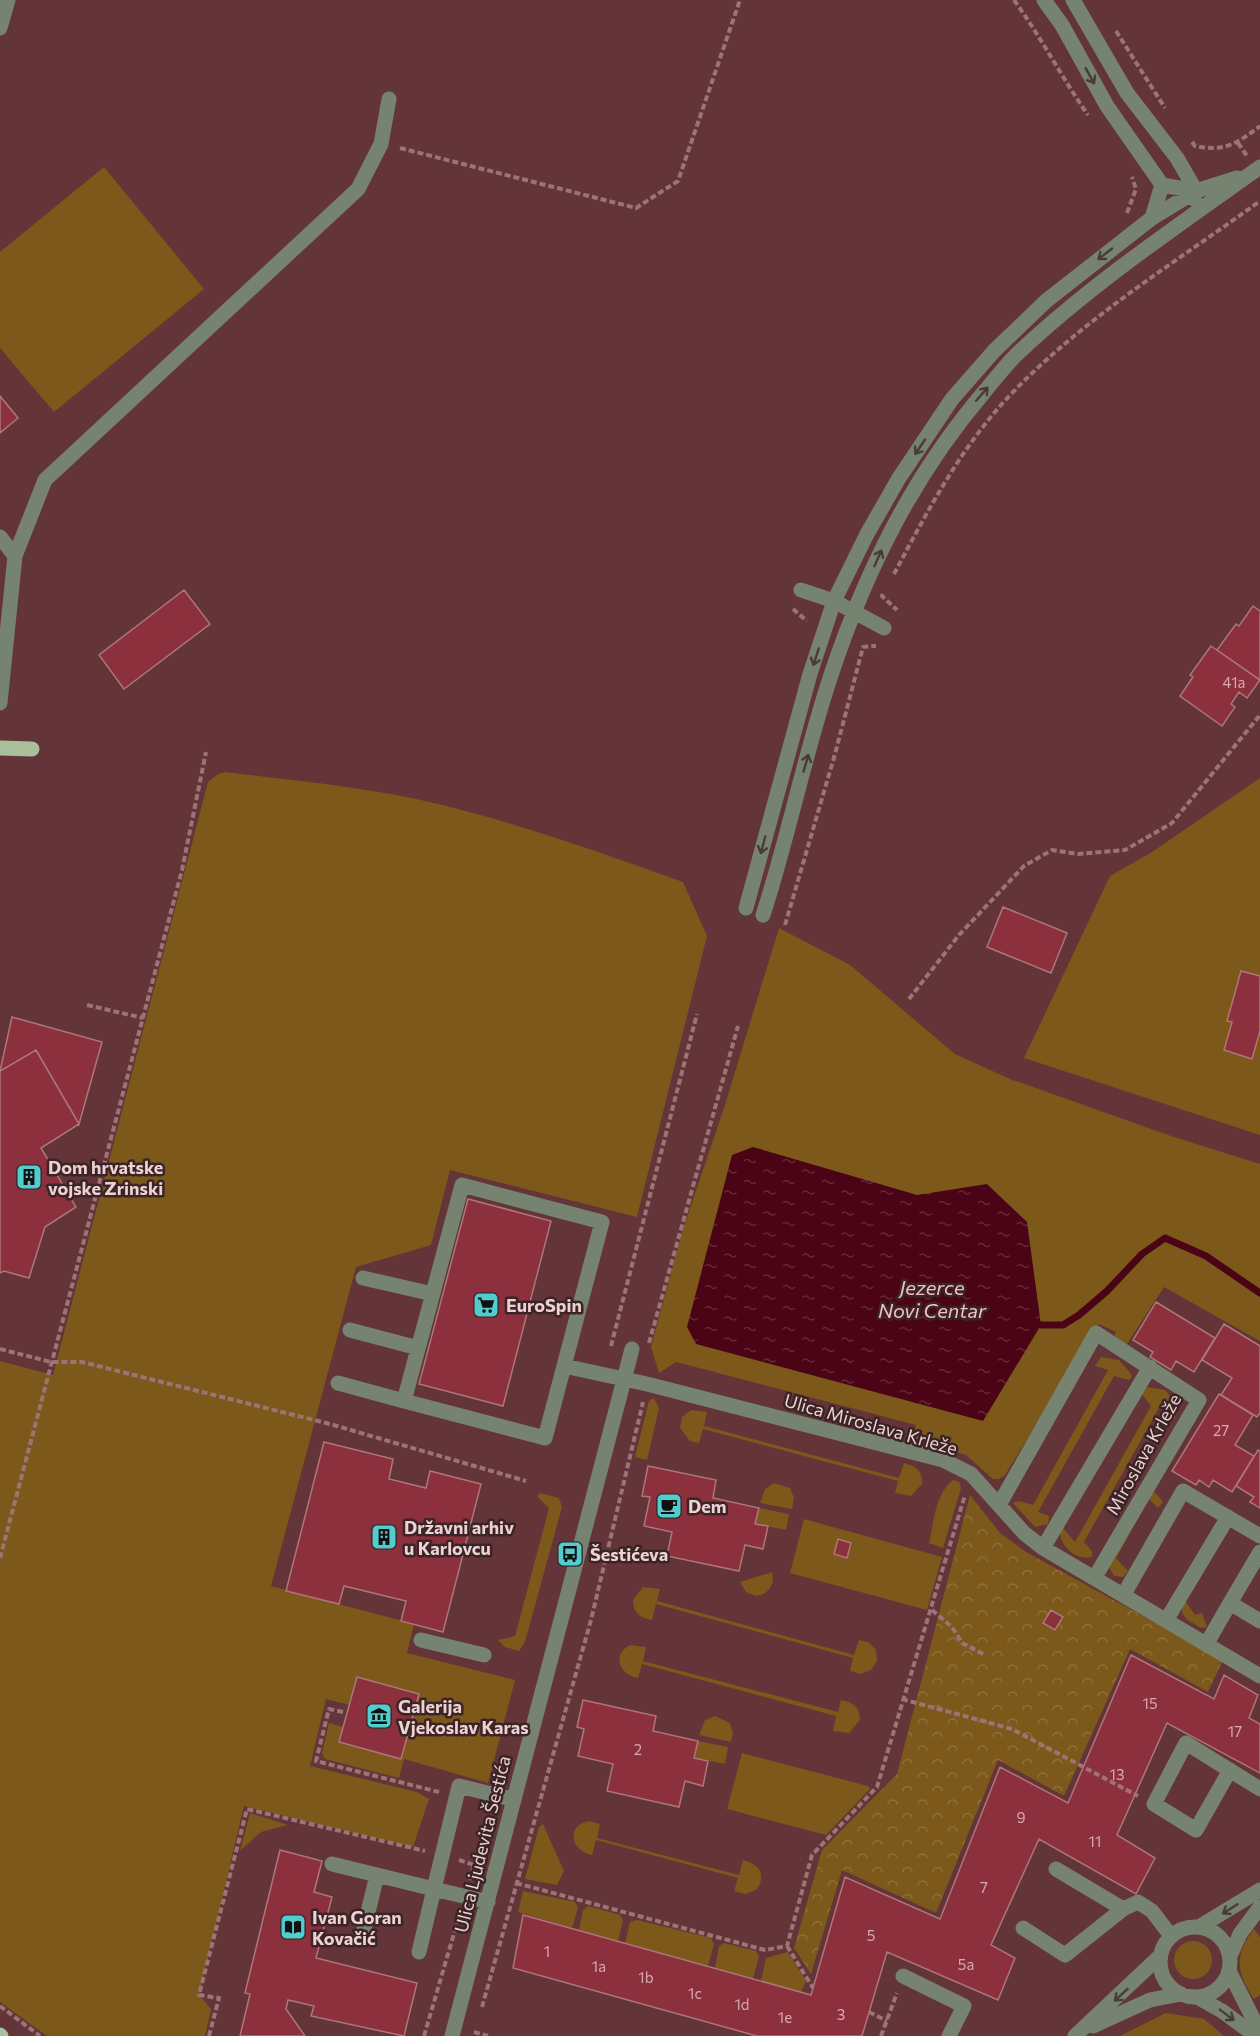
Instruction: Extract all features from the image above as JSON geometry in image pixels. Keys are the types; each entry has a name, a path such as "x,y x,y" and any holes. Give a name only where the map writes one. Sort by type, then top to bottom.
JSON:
{"main road":[{"path":"0,748 32,749"}],"street":[{"path":"0,28 8,0"},
{"path":"1044,0 1062,25 1107,106 1162,185 1196,190"},
{"path":"1073,0 1128,93 1177,158 1196,190 1188,219"},
{"path":"0,703 15,556 45,480 358,189 381,144 389,99"},
{"path":"746,908 807,685 834,601 867,534 899,478 952,399 994,351 1046,301 1152,218 1196,190 1254,171"},
{"path":"763,915 831,674 854,611 914,486 976,401 1014,357 1060,317 1254,171"},
{"path":"1152,218 1162,185"},
{"path":"0,537 15,556"},
{"path":"801,590 834,601 884,628"},
{"path":"338,1383 404,1401 545,1438 602,1222 462,1185 404,1401"},
{"path":"363,1278 433,1294"},
{"path":"350,1330 418,1348"},
{"name":"Miroslava Krleže","path":"999,1505 1096,1333 1199,1400 1095,1577"},
{"name":"Ulica Ljudevita Šestića","path":"452,2036 488,1902 512,1799 625,1379 639,1350"},
{"name":"Ulica Miroslava Krleže","path":"564,1366 647,1384 943,1460 971,1474 1024,1533 1044,1548 1260,1676"},
{"name":"Miroslava Krleže","path":"1044,1548 1150,1367"},
{"path":"1124,1594 1183,1491 1260,1536"},
{"path":"1167,1619 1228,1517"},
{"path":"1207,1643 1260,1552"},
{"path":"1230,1603 1260,1621"},
{"path":"421,1640 484,1655"},
{"path":"1230,1770 1196,1830 1154,1804 1186,1743 1230,1770 1260,1789"},
{"path":"419,1952 459,1786 512,1799"},
{"path":"332,1864 488,1902"},
{"path":"1056,1869 1123,1909"},
{"path":"362,1937 377,1875"},
{"path":"1077,2034 1160,1956 1171,1936 1179,1930 1199,1927 1260,1890"},
{"path":"1023,1928 1065,1955 1123,1909 1138,1902 1145,1905 1171,1936"},
{"path":"1197,1997 1218,1989 1240,1934 1260,1906"},
{"path":"1199,1927 1219,1936 1260,2032"},
{"path":"1160,1956 1164,1979 1181,1994"},
{"path":"903,1976 964,2006 949,2036"},
{"path":"1077,2034 1150,2000 1181,1994 1197,1997 1222,2011 1256,2036"}],"path":[{"path":"381,144 636,208 678,182 740,0"},
{"path":"1014,0 1091,120"},
{"path":"1113,27 1170,115"},
{"path":"1188,138 1195,146 1213,150 1238,143 1260,126"},
{"path":"1127,215 1136,189 1131,174"},
{"path":"893,575 927,512 974,439 1013,392 1061,346 1136,287 1260,201"},
{"path":"888,586 882,596 897,610"},
{"path":"785,925 835,754 863,646 878,646"},
{"path":"909,999 959,935 1024,866 1052,850 1078,854 1125,850 1172,822 1258,724 1260,715"},
{"path":"0,1558 182,870 206,752"},
{"path":"87,1005 143,1018"},
{"path":"603,1374 697,1014"},
{"path":"639,1350 738,1026"},
{"path":"0,1349 51,1362 82,1362 330,1424 526,1481"},
{"path":"480,2011 591,1620 647,1384"},
{"path":"813,1988 787,1946 812,1855 877,1787 971,1474"},
{"path":"932,1610 952,1627 962,1643 985,1655"},
{"path":"902,1699 1012,1729 1154,1804"},
{"path":"343,1712 329,1709 316,1761 457,1797"},
{"path":"209,2036 219,1998 199,1995 247,1809 442,1855 474,1865"},
{"path":"424,2036 483,1835"},
{"path":"516,1883 765,1950 787,1946"},
{"path":"881,2036 903,1976"},
{"path":"0,2006 40,2036"},
{"path":"869,2012 887,2021"},
{"path":"477,2022 473,2034 488,2036"}],"green space":[{"path":"104,167 204,289 54,412 0,348 0,252"},
{"path":"225,772 332,785 412,798 500,821 592,850 683,882 707,936 637,1217 450,1170 431,1245 356,1267 271,1586 414,1624 407,1653 515,1680 488,1783 404,1759 399,1778 325,1759 322,1753 329,1723 343,1727 401,1758 419,1694 358,1677 350,1705 326,1699 310,1766 417,1792 429,1799 413,1847 244,1806 199,1995 211,2009 205,2036 47,2036 0,2002 0,1361 53,1375 208,782 218,774"},
{"path":"1260,778 1260,1135 1024,1058 1110,876 1152,852"},
{"path":"779,928 850,965 955,1054 1010,1079 1174,1137 1260,1164 1260,1341 1164,1287 1125,1347 1112,1340 1116,1332 1099,1324 1005,1475 999,1479 993,1479 966,1455 912,1439 916,1425 676,1362 659,1373 651,1347 683,1229 724,1108","holes":["753,1147 917,1195 939,1193 687,1327"]},
{"path":"1101,1357 1119,1360 1132,1375 1130,1380 1114,1376 1038,1512 1049,1516 1048,1524 1035,1527 1013,1503 1019,1501 1033,1505 1108,1370 1095,1366"},
{"path":"1147,1387 1165,1390 1179,1406 1174,1420 1160,1406 1084,1542 1092,1551 1092,1557 1076,1555 1063,1543 1060,1533 1063,1528 1075,1542 1151,1406 1142,1394"},
{"path":"654,1398 659,1408 647,1460 635,1457 649,1401"},
{"path":"691,1410 707,1412 704,1426 899,1478 904,1463 908,1464 920,1472 922,1484 911,1496 895,1493 898,1481 703,1429 699,1443 690,1441 680,1428 682,1417"},
{"path":"953,1480 959,1482 961,1488 943,1548 929,1543 942,1493"},
{"path":"774,1483 790,1488 794,1498 792,1509 760,1503 765,1489"},
{"path":"1154,1491 1163,1502 1158,1508 1149,1499"},
{"path":"540,1493 559,1498 562,1507 525,1642 519,1651 505,1647 498,1640 515,1636 549,1508 537,1496"},
{"path":"970,1495 1000,1533 1026,1552 1223,1660 1208,1692 1130,1649 1064,1796 998,1760 936,1913 842,1870 811,1974 794,1948 822,1850 897,1774"},
{"path":"1149,1499 1116,1558 1128,1571 1123,1577 1114,1576 1108,1565"},
{"path":"759,1508 789,1514 786,1530 755,1524"},
{"path":"804,1519 942,1557 927,1610 790,1573"},
{"path":"772,1572 772,1585 761,1595 756,1596 746,1592 740,1582"},
{"path":"643,1587 660,1589 657,1601 854,1655 859,1640 868,1642 876,1650 877,1661 871,1670 861,1674 850,1671 853,1658 656,1604 652,1620 647,1619 638,1614 633,1604 633,1600"},
{"path":"1184,1599 1195,1615 1202,1613 1207,1627 1201,1628 1185,1617 1182,1610"},
{"path":"630,1645 646,1647 643,1661 838,1712 841,1700 845,1701 857,1708 860,1720 849,1733 833,1731 836,1716 642,1664 638,1678 626,1673 620,1664 621,1654"},
{"path":"715,1716 730,1723 733,1733 731,1742 699,1735 705,1720"},
{"path":"698,1741 728,1747 725,1764 695,1758"},
{"path":"742,1753 868,1786 870,1789 826,1835 727,1809"},
{"path":"250,1813 288,1825 261,1832 240,1851"},
{"path":"589,1821 600,1824 597,1838 739,1875 743,1860 754,1864 760,1871 761,1880 756,1890 745,1894 734,1891 738,1878 596,1840 592,1855 585,1853 575,1844 574,1833 581,1824"},
{"path":"543,1824 564,1871 557,1885 525,1879 539,1827"},
{"path":"523,1891 575,1902 578,1908 572,1928 518,1912"},
{"path":"588,1906 620,1915 623,1921 618,1941 579,1930 583,1910"},
{"path":"637,1920 711,1938 714,1944 708,1966 625,1943 630,1922"},
{"path":"1254,1929 1260,1937 1260,1995 1254,1999 1241,1972 1240,1955"},
{"path":"1193,1941 1206,1947 1212,1960 1206,1973 1193,1979 1180,1973 1174,1960 1180,1947"},
{"path":"724,1943 756,1951 759,1956 753,1979 715,1968 719,1946"},
{"path":"788,1952 806,1981 801,1992 761,1981 766,1958"},
{"path":"1166,2013 1204,2019 1224,2036 1120,2036"}],"water":[{"name":"Jezerce Novi Centar","path":"753,1147 917,1195 987,1184 1027,1222 1041,1325 983,1421 696,1344 687,1327 732,1155"}],"building":[{"path":"0,396 18,418 0,433"},
{"path":"184,590 210,624 124,689 99,655"},
{"path":"1253,606 1260,611 1260,680 1217,650 1236,624 1239,626"},
{"path":"1211,646 1260,680 1247,698 1239,692 1231,704 1235,707 1222,726 1180,696 1193,677 1190,675"},
{"path":"1003,907 1067,933 1051,973 987,947"},
{"path":"1241,971 1260,976 1260,1031 1252,1059 1224,1050 1232,1022 1227,1021"},
{"path":"12,1017 102,1042 79,1124 36,1050 0,1071"},
{"name":"Dom hrvatske vojske Zrinski","path":"36,1050 79,1124 41,1148 76,1207 45,1227 29,1278 4,1271 0,1273 0,1071"},
{"path":"468,1199 551,1221 503,1406 419,1384"},
{"path":"1156,1302 1215,1338 1194,1372 1176,1361 1171,1370 1150,1357 1153,1352 1133,1340"},
{"path":"1224,1324 1260,1346 1260,1413 1257,1417 1221,1395 1232,1378 1202,1360"},
{"path":"1219,1394 1253,1415 1235,1445 1254,1456 1232,1492 1213,1480 1209,1487 1199,1480 1196,1485 1172,1471"},
{"name":"Državni arhiv u Karlovcu","path":"324,1442 393,1459 389,1479 426,1488 430,1471 481,1484 443,1632 401,1621 406,1601 344,1586 339,1604 286,1591"},
{"path":"1258,1450 1260,1451 1260,1508 1250,1502 1254,1497 1236,1486"},
{"path":"648,1466 716,1480 713,1498 759,1508 755,1524 768,1526 763,1549 745,1545 739,1571 667,1556 672,1532 644,1526 650,1497 642,1496"},
{"path":"838,1539 851,1543 847,1558 834,1554"},
{"path":"1051,1610 1063,1617 1055,1630 1043,1623"},
{"path":"1131,1655 1214,1699 1224,1675 1258,1695 1249,1718 1260,1724 1260,1773 1167,1723 1117,1835 1155,1858 1136,1894 1039,1839 991,1945 1015,1958 998,2000 887,1952 862,2036 757,2036 513,1968 523,1915 811,1995 845,1877 940,1919 1000,1767 1068,1803"},
{"name":"Galerija Vjekoslav Karas","path":"357,1677 419,1694 401,1759 339,1742"},
{"path":"583,1700 656,1716 653,1731 698,1741 694,1758 708,1761 703,1786 685,1781 679,1807 607,1791 613,1764 578,1756 584,1729 577,1727"},
{"name":"Ivan Goran Kovačić","path":"280,1850 322,1861 314,1892 332,1897 316,1958 417,1983 404,2036 311,2016 314,2006 288,2000 286,2009 305,2036 240,2036 250,1994 245,1993"}],"waterway":[{"path":"1041,1325 1063,1325 1079,1315 1107,1291 1142,1254 1165,1238 1206,1256 1260,1293"}],"place":[{"name":"Dom hrvatske vojske Zrinski","path":"29,1177"},
{"name":"EuroSpin","path":"486,1305"},
{"name":"Dem","path":"669,1506"},
{"name":"Državni arhiv u Karlovcu","path":"384,1537"},
{"name":"Šestićeva","path":"570,1554"},
{"name":"Galerija Vjekoslav Karas","path":"379,1716"},
{"name":"Ivan Goran Kovačić","path":"293,1927"}]}
